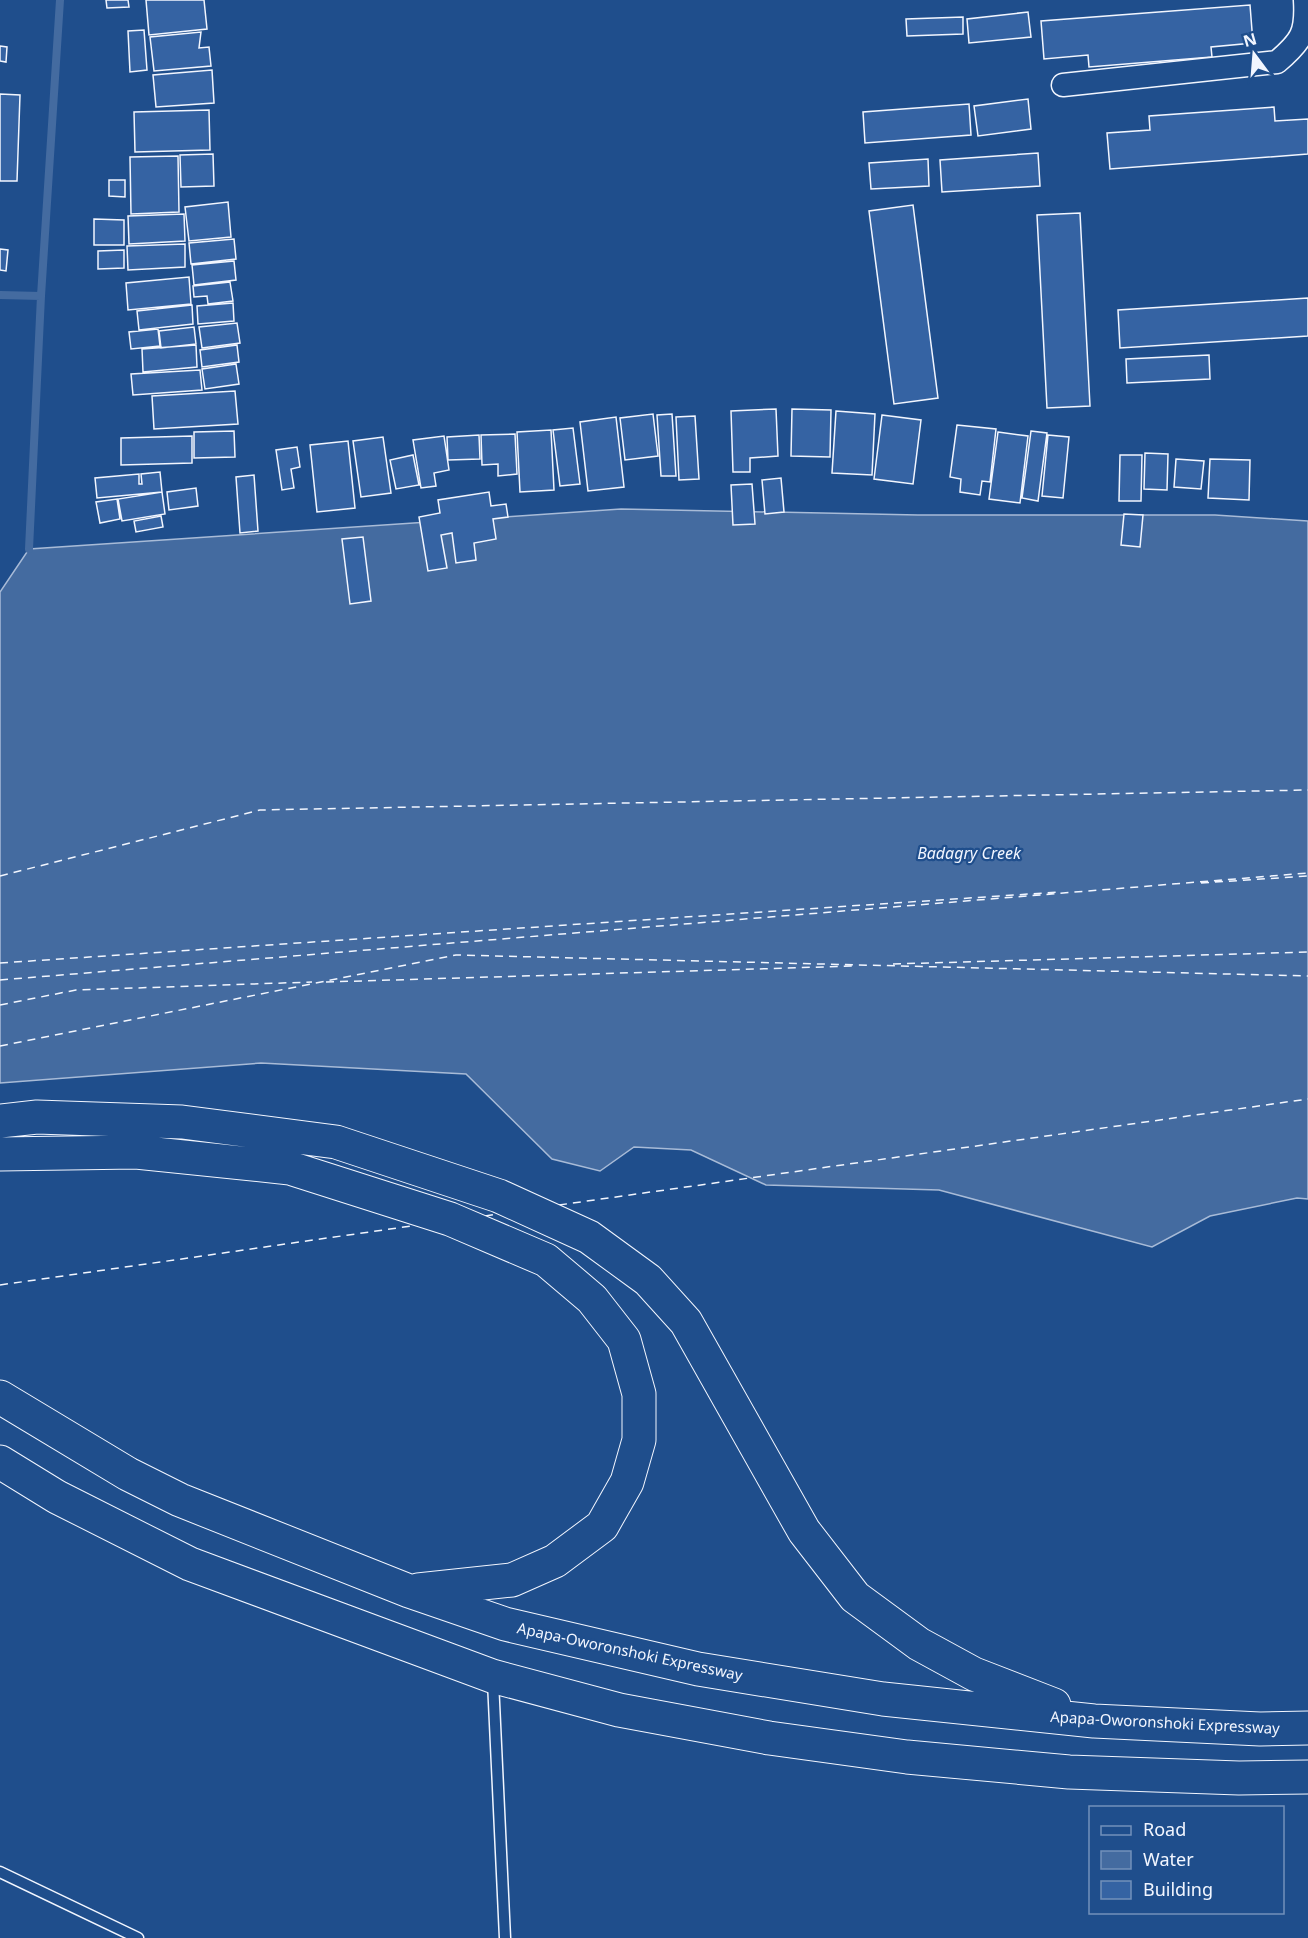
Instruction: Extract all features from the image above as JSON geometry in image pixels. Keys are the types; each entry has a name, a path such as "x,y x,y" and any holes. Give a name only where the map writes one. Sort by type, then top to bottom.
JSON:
{"highway":[{"path":"0,1121 37,1117 182,1122 336,1142 499,1196 588,1237 648,1280 686,1322 804,1532 855,1597 919,1644 974,1674 1094,1722"},
{"path":"0,1154 136,1152 290,1168 450,1219 546,1260 591,1299 624,1340 639,1394 639,1440 627,1482 602,1526 555,1561 512,1580 409,1591"},
{"name":"Apapa-Oworonshoki Expressway","path":"0,1397 128,1474 180,1500 409,1591 505,1624 698,1669 882,1699 1094,1722 1260,1729 1308,1728"},
{"path":"0,1462 57,1497 190,1564 492,1676 619,1710 769,1738 906,1757 1069,1772 1239,1778 1308,1777"}],"street":[{"path":"1063,85 1277,62 1289,52 1307,26 1305,0"}],"lane":[{"path":"492,1676 505,1938"},
{"path":"0,1872 138,1938"}],"water":[{"name":"Badagry Creek","path":"621,509 918,515 1215,515 1308,521 1308,1199 1297,1198 1210,1216 1152,1247 939,1190 766,1185 691,1150 634,1147 600,1171 552,1159 466,1074 261,1063 0,1083 0,592 29,549"}],"building":[{"path":"106,0 128,0 129,7 107,8"},
{"path":"146,0 204,0 207,29 149,35"},
{"path":"1250,5 1253,43 1211,47 1212,57 1089,67 1088,55 1044,59 1041,21"},
{"path":"1028,12 1031,37 969,43 967,19"},
{"path":"963,17 963,34 907,36 906,19"},
{"path":"144,30 147,70 130,72 128,31"},
{"path":"201,32 199,48 209,47 211,66 154,71 150,37"},
{"path":"0,46 7,47 6,62 0,61"},
{"path":"212,70 214,103 156,107 153,75"},
{"path":"0,94 20,95 17,181 0,181"},
{"path":"1028,99 1031,129 978,136 974,106"},
{"path":"969,104 971,135 865,143 863,112"},
{"path":"1274,107 1275,121 1308,119 1308,154 1110,169 1107,133 1150,130 1149,116"},
{"path":"209,110 210,150 135,152 134,112"},
{"path":"1038,153 1040,186 942,192 940,160"},
{"path":"213,154 214,186 181,187 180,155"},
{"path":"178,156 179,212 131,214 130,157"},
{"path":"928,159 929,186 871,189 869,163"},
{"path":"109,180 125,180 125,197 109,196"},
{"path":"228,202 231,237 189,241 185,207"},
{"path":"913,205 938,398 894,404 869,211"},
{"path":"1080,213 1090,406 1047,408 1037,215"},
{"path":"184,214 185,241 129,244 128,216"},
{"path":"94,219 124,220 124,245 94,245"},
{"path":"234,239 236,259 191,264 189,243"},
{"path":"185,244 185,267 128,270 127,246"},
{"path":"0,249 8,250 6,271 0,270"},
{"path":"124,250 124,268 98,269 98,251"},
{"path":"234,261 236,280 194,285 192,265"},
{"path":"189,277 191,304 128,310 126,283"},
{"path":"230,282 233,301 208,304 207,296 194,297 193,286"},
{"path":"1308,298 1308,336 1120,348 1118,310"},
{"path":"233,303 234,321 198,324 197,306"},
{"path":"192,305 193,324 139,330 137,311"},
{"path":"237,323 240,343 202,348 199,327"},
{"path":"194,327 196,344 161,348 159,331"},
{"path":"158,329 160,346 131,349 129,332"},
{"path":"196,345 197,367 143,372 142,349"},
{"path":"237,345 239,362 202,367 200,350"},
{"path":"1209,355 1210,379 1127,383 1126,359"},
{"path":"236,364 239,384 205,389 202,369"},
{"path":"200,370 202,390 133,395 131,374"},
{"path":"235,391 238,424 154,429 152,396"},
{"path":"776,409 778,456 750,458 750,472 733,472 731,411"},
{"path":"792,409 831,410 830,457 791,456"},
{"path":"836,411 875,414 872,475 832,473"},
{"path":"653,414 658,456 625,460 620,418"},
{"path":"672,414 676,476 661,476 657,415"},
{"path":"882,415 921,420 913,484 874,479"},
{"path":"695,416 699,479 679,480 676,417"},
{"path":"616,417 624,487 588,491 580,422"},
{"path":"957,425 996,429 990,482 982,481 980,495 960,492 961,479 950,477"},
{"path":"573,428 580,484 560,486 553,430"},
{"path":"551,430 554,490 520,492 517,432"},
{"path":"234,431 235,457 194,458 194,432"},
{"path":"1031,431 1047,433 1038,501 1022,498"},
{"path":"998,432 1028,436 1020,503 989,499"},
{"path":"515,434 517,474 498,476 498,464 482,465 481,435"},
{"path":"479,435 480,459 448,460 447,437"},
{"path":"1048,435 1069,437 1063,498 1042,496"},
{"path":"192,436 192,463 121,465 121,438"},
{"path":"444,436 449,470 434,473 436,486 421,488 413,440"},
{"path":"383,437 391,493 361,497 353,441"},
{"path":"348,441 355,508 317,512 310,445"},
{"path":"297,447 300,467 291,469 294,488 282,490 276,450"},
{"path":"1145,453 1168,454 1167,490 1144,489"},
{"path":"413,455 419,485 396,489 390,460"},
{"path":"1120,455 1142,455 1141,501 1119,501"},
{"path":"1176,459 1204,461 1201,489 1174,487"},
{"path":"1210,459 1250,460 1249,500 1208,498"},
{"path":"160,472 162,492 97,498 95,478 139,474 139,484 142,484 141,474"},
{"path":"254,475 258,531 240,533 236,477"},
{"path":"781,478 784,512 765,514 762,480"},
{"path":"752,484 755,524 733,525 731,485"},
{"path":"196,488 198,506 169,510 167,492"},
{"path":"162,492 165,514 122,521 118,499"},
{"path":"489,492 491,506 506,504 508,517 493,519 496,539 474,543 476,560 456,563 452,533 441,535 447,568 428,571 419,517 440,513 438,500"},
{"path":"117,499 120,519 100,523 96,502"},
{"path":"1124,514 1143,515 1140,547 1121,545"},
{"path":"161,516 163,527 136,532 134,521"},
{"path":"363,537 371,601 350,604 342,539"}],"waterway":[{"path":"29,549 41,296 60,0"},
{"path":"0,295 41,296"}],"ferry route":[{"path":"0,876 260,810 1308,790"},
{"path":"0,980 1308,873"},
{"path":"1201,883 1308,876"},
{"path":"0,963 1059,892"},
{"path":"893,964 1308,952"},
{"path":"0,1046 456,955 1308,976"},
{"path":"326,982 855,966"},
{"path":"0,1005 76,990 312,982"},
{"path":"559,1205 1308,1099"},
{"path":"485,1216 498,1214"},
{"path":"0,1285 418,1225"}]}
